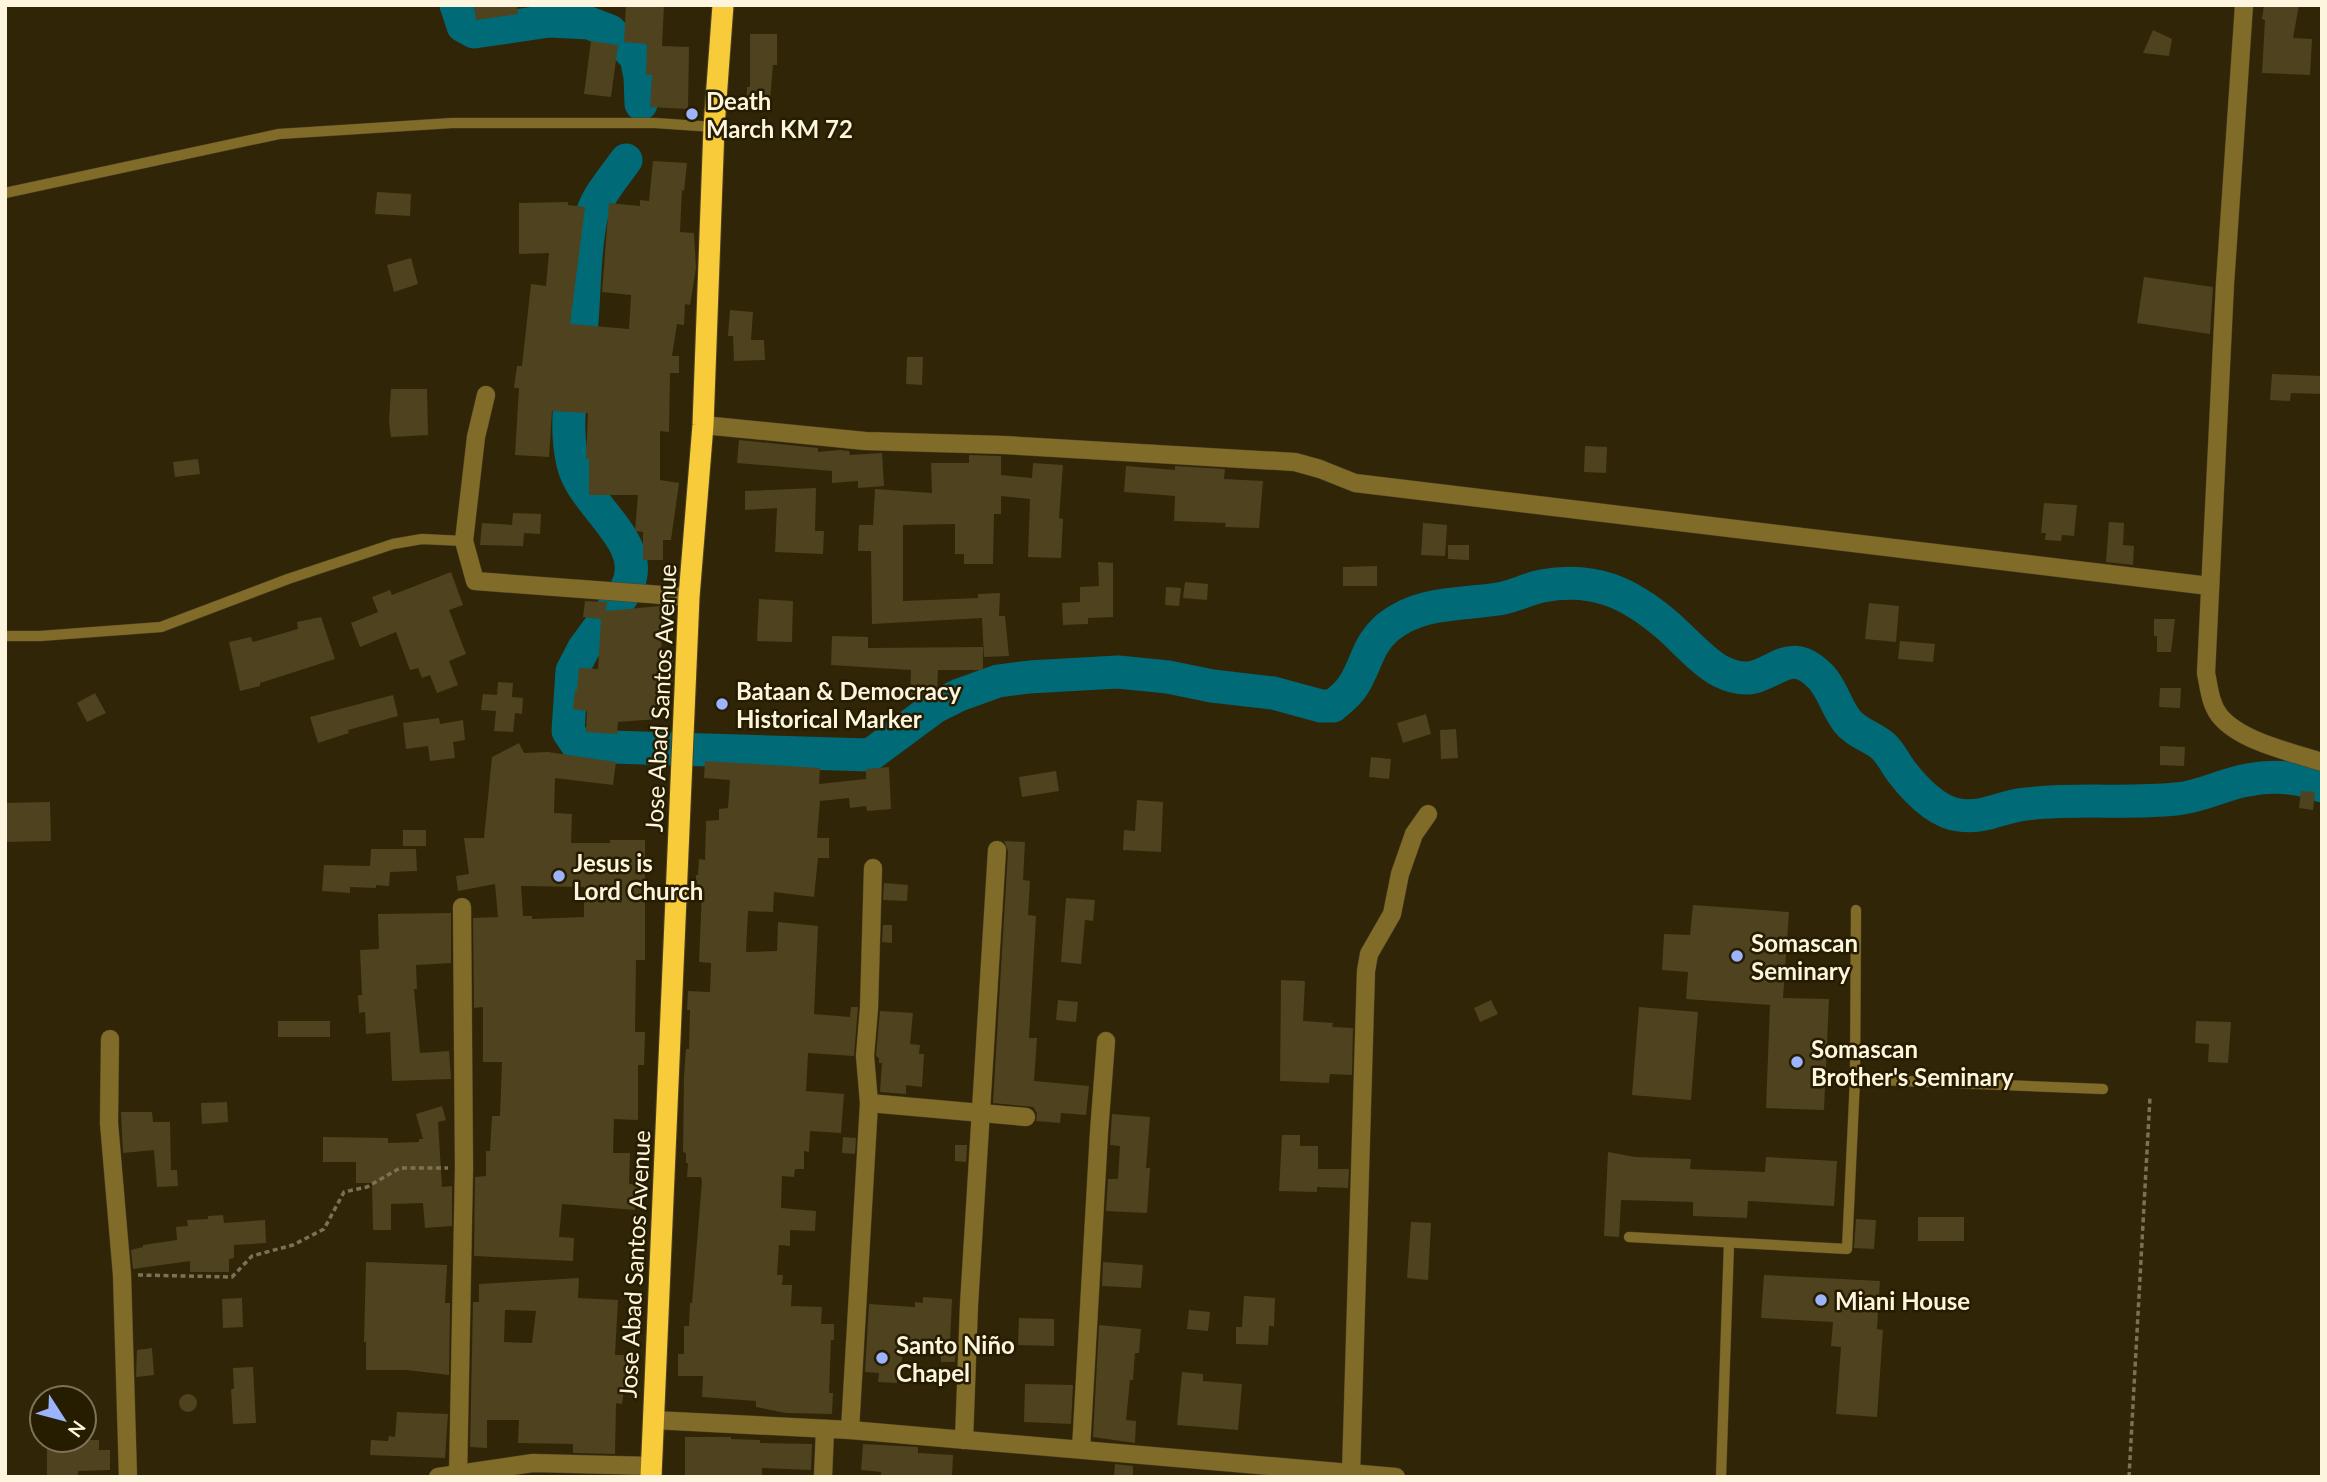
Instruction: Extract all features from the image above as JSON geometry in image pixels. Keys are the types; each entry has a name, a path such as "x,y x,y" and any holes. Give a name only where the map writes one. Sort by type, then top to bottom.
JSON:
{"highway":[{"name":"Jose Abad Santos Avenue","path":"652,1471 689,597 703,425 714,127 723,5"}],"street":[{"path":"2244,5 2224,297 2206,673 2211,698 2219,715 2237,732 2322,762"},
{"path":"486,395 476,437 464,541 475,581 689,597"},
{"path":"703,425 865,440 1004,444 1295,462 1355,483 2209,586"},
{"path":"1351,1473 1366,971 1369,954 1392,914 1400,873 1414,834 1428,814"},
{"path":"964,1440 997,850"},
{"path":"850,1430 869,1102 865,1056 873,868"},
{"path":"458,1475 464,1168 461,907"},
{"path":"110,1039 109,1123 122,1275 128,1477"},
{"path":"1081,1449 1106,1041"},
{"path":"869,1102 1026,1117"},
{"path":"653,1420 850,1430 1081,1449 1273,1472 1351,1473 1396,1477"},
{"path":"823,1477 825,1430"},
{"path":"438,1477 533,1463 652,1471"}],"lane":[{"path":"5,193 279,134 452,123 654,123 714,127"},
{"path":"5,636 161,627 288,579 393,544 422,539 464,541"},
{"path":"1629,1237 1847,1249 1855,1079 1856,911"},
{"path":"1855,1079 2103,1089"},
{"path":"1721,1477 1729,1242"}],"path":[{"path":"2129,1477 2150,1097"},
{"path":"122,1275 232,1277 252,1255 293,1245 324,1229 344,1192 367,1187 400,1168 464,1168"}],"building":[{"path":"474,5 517,5 518,14 476,20"},
{"path":"626,5 664,5 662,46 689,47 688,109 650,107 652,75 646,75 647,44 624,42"},
{"path":"2264,5 2299,5 2293,38 2312,39 2310,75 2262,73"},
{"path":"2153,30 2172,39 2169,56 2143,53"},
{"path":"750,34 777,34 777,65 773,65 769,111 746,109 747,87 750,87"},
{"path":"591,41 618,45 611,97 584,94"},
{"path":"653,161 687,163 684,191 682,190 680,232 694,233 696,268 690,305 685,304 684,325 677,324 672,356 679,356 679,373 670,373 669,432 660,431 660,480 679,483 671,540 663,540 663,560 643,560 643,532 635,531 638,495 589,495 589,459 586,459 588,413 552,411 549,457 515,455 519,388 514,388 517,366 522,366 531,284 546,286 549,253 519,254 519,203 568,202 568,205 585,207 570,324 629,329 631,295 602,292 609,203 640,206 640,200 649,201"},
{"path":"377,192 411,194 410,216 375,214"},
{"path":"411,258 418,284 394,292 387,265"},
{"path":"2144,277 2213,287 2210,334 2137,323"},
{"path":"730,310 753,312 751,340 764,340 765,360 734,361 733,336 728,336"},
{"path":"907,357 923,357 922,385 906,384"},
{"path":"2272,374 2322,376 2322,394 2291,393 2290,401 2270,400"},
{"path":"391,389 427,389 428,435 391,437"},
{"path":"739,440 818,448 818,452 849,451 850,455 882,453 884,486 858,488 858,481 832,483 832,471 737,463"},
{"path":"1585,446 1607,447 1606,473 1584,472"},
{"path":"969,455 1001,456 1001,475 1032,478 1033,463 1063,465 1059,518 1063,519 1061,558 1028,557 1030,499 1001,496 1001,514 994,514 993,564 964,564 964,554 955,554 955,524 903,525 903,601 978,598 978,594 1000,593 999,616 1005,616 1009,656 984,657 982,618 872,624 871,551 858,551 859,525 873,525 875,489 932,493 931,463 969,463"},
{"path":"198,459 200,474 175,477 173,462"},
{"path":"1126,466 1175,470 1175,466 1225,469 1224,479 1263,481 1259,528 1225,527 1226,523 1174,521 1175,496 1124,492"},
{"path":"816,488 815,531 824,531 823,554 775,552 777,508 745,510 745,491"},
{"path":"2044,503 2077,505 2074,536 2062,535 2061,541 2045,540 2046,533 2041,533"},
{"path":"513,513 541,514 540,534 524,533 523,546 480,545 482,523 512,525"},
{"path":"2109,522 2124,523 2123,545 2134,546 2133,565 2106,562"},
{"path":"1423,523 1447,525 1445,556 1421,555"},
{"path":"1448,545 1469,545 1469,560 1448,559"},
{"path":"1098,562 1113,563 1113,617 1088,618 1088,624 1063,625 1062,603 1080,602 1080,587 1099,586"},
{"path":"1377,566 1377,586 1343,586 1343,567"},
{"path":"451,572 463,605 449,610 466,654 449,661 458,685 437,693 430,675 422,678 418,668 410,670 396,632 360,647 351,623 378,612 372,597 390,590 392,595"},
{"path":"1185,582 1208,584 1207,600 1183,598"},
{"path":"1166,587 1181,588 1179,606 1165,605"},
{"path":"759,599 793,601 792,642 757,641"},
{"path":"585,601 607,602 606,611 660,606 662,660 673,660 673,674 672,686 656,686 658,719 618,722 617,734 586,732 587,711 573,709 575,690 579,668 598,669 601,619 583,617"},
{"path":"1869,603 1899,606 1896,642 1865,639"},
{"path":"321,617 335,659 240,691 229,642 251,637 253,642 298,629 297,622"},
{"path":"2154,619 2175,619 2171,652 2157,652"},
{"path":"832,636 868,637 868,648 983,647 983,670 938,670 937,695 910,695 911,670 831,665"},
{"path":"1900,641 1935,644 1933,662 1898,659"},
{"path":"498,682 513,683 512,697 523,698 522,714 515,713 513,732 494,731 496,711 481,710 483,694 497,695"},
{"path":"2160,688 2181,688 2180,708 2159,707"},
{"path":"95,693 106,713 87,722 77,703"},
{"path":"393,695 398,716 348,730 349,733 318,743 310,717"},
{"path":"1426,714 1431,734 1403,743 1397,723"},
{"path":"439,718 440,724 463,720 465,740 453,742 455,758 430,761 428,746 406,749 403,723"},
{"path":"1456,729 1458,758 1441,759 1440,730"},
{"path":"519,743 524,753 548,752 616,762 613,785 555,778 554,813 572,814 571,843 645,840 645,960 636,960 635,1032 645,1032 644,1065 638,1065 638,1120 614,1119 613,1153 630,1153 629,1184 638,1185 635,1210 562,1204 559,1237 574,1238 573,1261 474,1256 475,1177 486,1176 486,1151 490,1151 492,1116 500,1116 502,1062 483,1062 483,1007 474,1008 473,918 498,917 495,884 458,891 456,876 469,874 464,838 484,838 492,757","holes":["521,886 584,887 584,917 532,919 532,916 523,916"]},
{"path":"2160,746 2185,747 2184,766 2160,765"},
{"path":"1371,757 1391,759 1389,779 1369,777"},
{"path":"705,761 820,768 819,784 866,779 866,769 889,767 891,809 867,811 866,806 850,808 849,798 820,801 817,838 829,838 829,858 818,858 814,897 774,892 773,912 748,911 746,952 777,951 778,922 818,926 814,1014 850,1017 851,1007 858,1007 854,1056 808,1053 806,1091 844,1094 841,1133 810,1131 809,1152 804,1151 804,1169 795,1169 794,1177 782,1176 781,1208 816,1211 815,1231 790,1230 790,1246 779,1245 777,1275 783,1275 782,1285 792,1285 791,1306 822,1307 821,1324 834,1324 829,1393 833,1393 832,1414 786,1413 756,1407 756,1401 702,1397 703,1376 678,1376 678,1354 684,1354 684,1326 689,1326 692,1303 702,1181 701,1177 687,1177 688,1163 686,1153 683,1152 684,1076 686,1049 689,1049 688,991 710,992 711,963 699,962 702,891 695,891 696,875 699,859 705,860 706,821 719,820 719,809 728,808 730,780 704,778"},
{"path":"1056,771 1059,791 1022,797 1019,777"},
{"path":"2301,791 2315,792 2313,810 2299,808"},
{"path":"1137,800 1163,802 1161,852 1123,850 1124,830 1135,831"},
{"path":"50,802 51,841 5,842 5,803"},
{"path":"403,830 426,830 426,846 403,846"},
{"path":"1004,841 1025,842 1023,880 1030,881 1028,915 1036,916 1029,1038 1037,1038 1034,1081 1089,1086 1086,1115 1061,1113 1060,1123 1036,1121 1037,1113 1033,1107 993,1103 1008,851"},
{"path":"371,849 416,849 417,871 390,872 389,886 350,887 350,893 322,891 324,865 370,866"},
{"path":"884,883 908,885 907,901 883,900"},
{"path":"1066,898 1095,900 1093,921 1085,920 1081,964 1061,962"},
{"path":"1693,905 1789,912 1783,998 1829,999 1824,1110 1766,1108 1770,1005 1686,999 1688,972 1662,970 1664,934 1690,935"},
{"path":"451,913 451,963 416,965 417,989 414,989 420,1053 449,1051 451,1079 392,1081 390,1032 366,1034 365,1012 359,1013 358,995 362,995 360,950 379,949 378,914"},
{"path":"883,925 892,925 892,943 882,942"},
{"path":"1281,980 1305,981 1303,1021 1333,1023 1332,1027 1353,1028 1352,1075 1330,1074 1329,1083 1280,1081"},
{"path":"1058,1000 1078,1002 1076,1022 1056,1020"},
{"path":"1491,1000 1498,1014 1480,1022 1474,1008"},
{"path":"1639,1007 1698,1012 1691,1100 1632,1095"},
{"path":"880,1011 913,1013 910,1044 920,1045 919,1054 924,1054 922,1087 906,1085 906,1094 880,1092 882,1063 879,1063 876,1056"},
{"path":"278,1021 330,1021 330,1037 278,1037"},
{"path":"2196,1021 2231,1022 2228,1063 2208,1062 2209,1044 2195,1043"},
{"path":"227,1102 228,1122 202,1124 201,1103"},
{"path":"442,1106 446,1120 438,1122 442,1187 452,1186 452,1226 425,1228 423,1203 391,1204 391,1230 373,1230 372,1183 356,1183 356,1162 323,1162 323,1137 388,1138 388,1143 419,1142 419,1139 423,1139 416,1114"},
{"path":"121,1112 152,1112 153,1122 170,1122 171,1170 177,1170 178,1186 157,1187 154,1150 123,1153"},
{"path":"1112,1114 1150,1117 1146,1168 1150,1168 1147,1213 1106,1211 1108,1179 1118,1179 1120,1146 1110,1145"},
{"path":"1282,1135 1300,1135 1300,1146 1318,1146 1318,1169 1349,1169 1348,1188 1317,1187 1317,1192 1279,1191"},
{"path":"843,1137 856,1138 855,1154 842,1153"},
{"path":"955,1145 967,1145 966,1162 955,1161"},
{"path":"1608,1152 1635,1157 1691,1159 1690,1169 1765,1172 1766,1157 1837,1161 1834,1206 1748,1201 1747,1218 1693,1216 1693,1202 1621,1200 1619,1237 1604,1236"},
{"path":"223,1215 224,1223 265,1220 266,1243 234,1245 234,1258 229,1259 229,1272 190,1272 190,1261 133,1269 131,1250 143,1245 177,1240 176,1227 188,1226 187,1220"},
{"path":"1918,1217 1964,1217 1964,1241 1918,1241"},
{"path":"1856,1219 1876,1220 1874,1249 1854,1248"},
{"path":"1411,1222 1431,1223 1428,1280 1407,1278"},
{"path":"366,1262 447,1265 445,1303 450,1303 449,1375 407,1370 366,1370"},
{"path":"1103,1262 1143,1265 1141,1288 1102,1286"},
{"path":"1764,1275 1880,1281 1877,1329 1883,1330 1877,1417 1836,1414 1841,1347 1831,1346 1833,1322 1761,1318"},
{"path":"579,1278 578,1298 618,1300 615,1355 628,1355 622,1404 616,1403 615,1454 573,1453 573,1444 518,1443 519,1420 487,1420 487,1448 470,1447 473,1302 479,1302 479,1284","holes":["505,1310 536,1311 532,1343 504,1342"]},
{"path":"1244,1296 1275,1298 1274,1326 1269,1326 1268,1345 1236,1344 1236,1327 1242,1327"},
{"path":"923,1297 952,1299 950,1343 903,1340 901,1374 897,1374 897,1383 878,1382 879,1373 865,1372 869,1304 915,1307 915,1302 923,1303"},
{"path":"242,1298 243,1327 223,1328 222,1299"},
{"path":"1189,1310 1210,1312 1208,1331 1187,1329"},
{"path":"1019,1318 1054,1319 1054,1346 1018,1345"},
{"path":"1099,1325 1141,1329 1139,1353 1135,1353 1133,1380 1130,1380 1126,1420 1136,1421 1135,1443 1093,1437"},
{"path":"941,1347 956,1347 955,1362 941,1362"},
{"path":"152,1348 154,1375 136,1377 137,1350"},
{"path":"253,1367 256,1423 233,1424 233,1368"},
{"path":"1182,1372 1203,1374 1203,1381 1242,1384 1238,1430 1177,1425"},
{"path":"1025,1384 1073,1385 1071,1424 1024,1422"},
{"path":"188,1394 194,1397 197,1403 194,1409 188,1412 182,1409 179,1403 182,1397"},
{"path":"397,1412 448,1414 445,1458 370,1455 371,1440 388,1441 389,1436 395,1437"},
{"path":"685,1437 731,1437 760,1440 760,1443 812,1444 811,1470 762,1468 762,1477 685,1477"},
{"path":"98,1440 99,1450 110,1450 110,1470 78,1471 78,1477 47,1477 47,1454 98,1454"},
{"path":"863,1444 918,1447 918,1453 953,1455 952,1477 881,1477 881,1472 861,1470"},
{"path":"1115,1464 1133,1466 1133,1477 1114,1477"}],"waterway":[{"path":"456,5 463,26 474,32 549,21 589,23 610,31 636,57 641,104"},
{"path":"626,160 594,207 589,227 582,321 569,427 573,464 579,480 613,525 630,556 631,572 626,589"},
{"path":"623,595 584,648 572,671 568,731 578,746 870,755 935,707 998,681 1118,672 1273,693 1321,706 1333,706 1353,686 1371,648 1381,634 1401,619 1441,605 1504,598 1542,586 1578,583 1610,590 1640,604 1707,662 1728,674 1750,678 1795,662 1811,668 1825,682 1843,716 1851,725 1884,747 1919,792 1950,813 1977,815 2017,805 2045,802 2176,799 2257,778 2295,779 2322,786"}],"place":[{"name":"Death March KM 72","path":"692,114"},
{"name":"Bataan & Democracy Historical Marker","path":"722,704"},
{"name":"Jesus is Lord Church","path":"559,876"},
{"name":"Somascan Seminary","path":"1737,956"},
{"name":"Somascan Brother's Seminary","path":"1797,1062"},
{"name":"Miani House","path":"1821,1300"},
{"name":"Santo Niño Chapel","path":"882,1358"}]}
